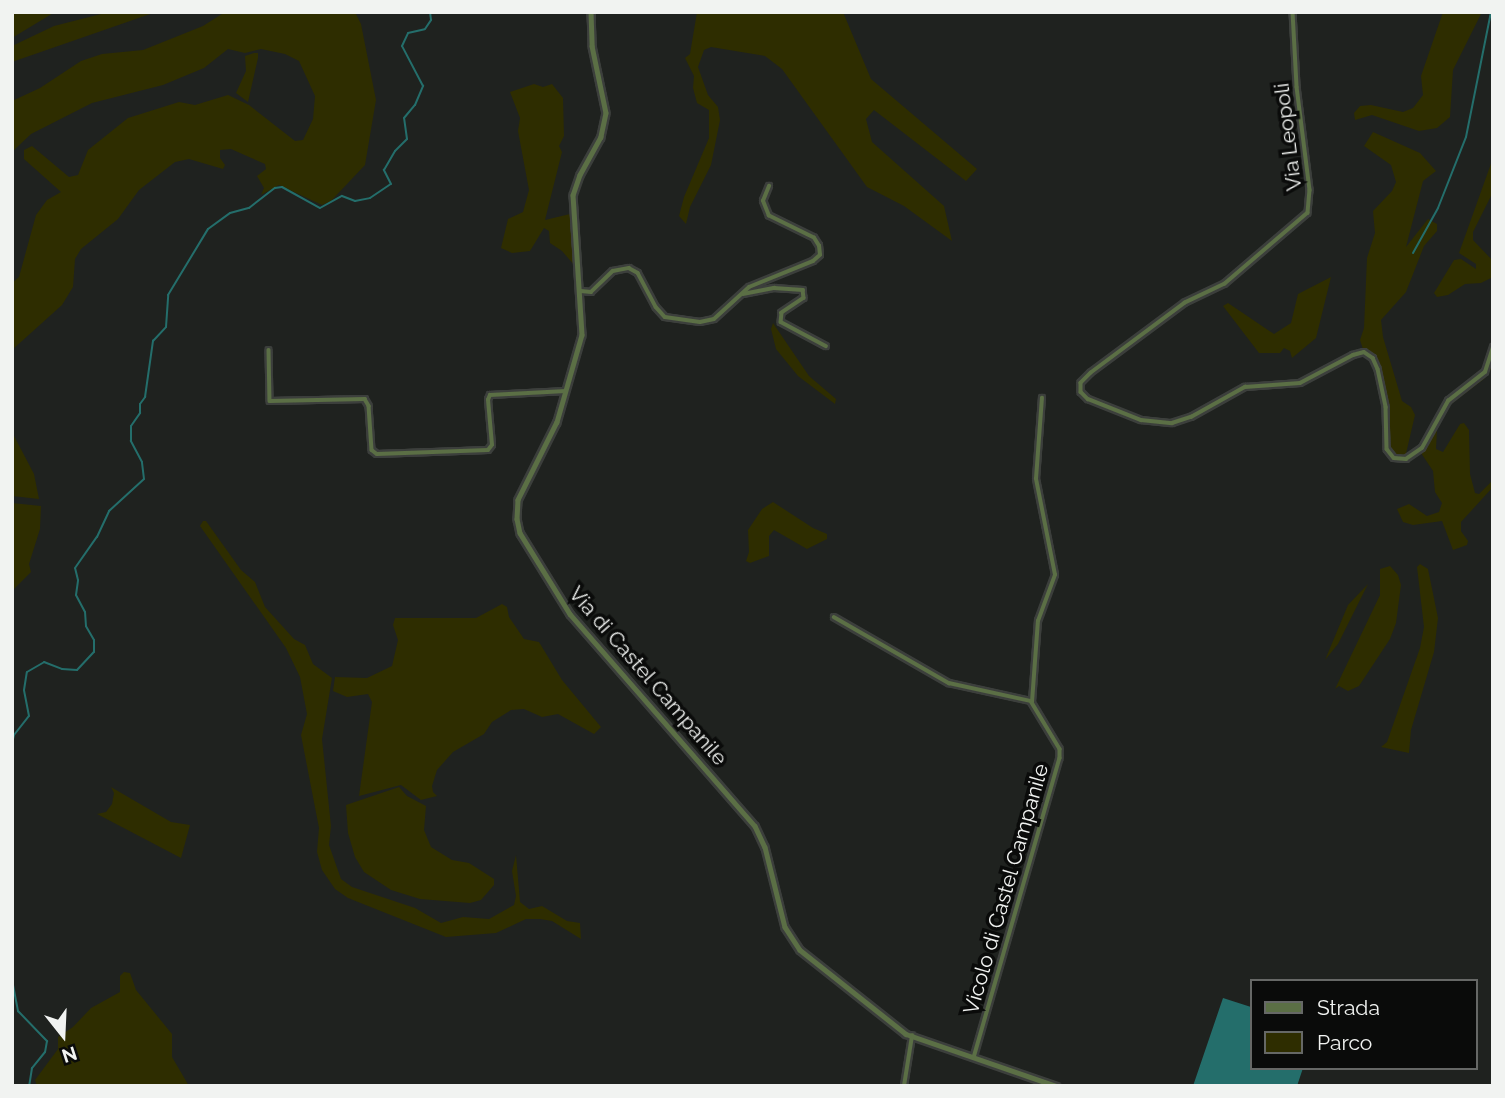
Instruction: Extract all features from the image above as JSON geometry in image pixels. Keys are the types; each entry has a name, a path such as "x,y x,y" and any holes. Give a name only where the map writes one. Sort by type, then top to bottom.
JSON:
{"street":[{"name":"Via di Castel Campanile","path":"591,12 592,46 606,113 601,136 579,175 573,195 581,338 552,433 518,498 517,524 525,543 570,614 755,826 765,847 785,927 794,943 830,976 912,1036 1056,1086"},
{"name":"Via Leopoli","path":"1293,12 1297,87 1310,190 1308,213 1225,284 1188,301 1084,379 1080,390 1084,397 1157,423 1191,417 1248,386 1300,383 1357,353 1367,354 1377,365 1385,396 1387,449 1394,458 1401,460 1413,456 1422,448 1448,401 1485,372 1493,347"},
{"path":"580,291 591,292 611,272 630,268 640,275 662,315 675,320 700,322 717,318 737,296 755,284 813,261 820,255 818,244 812,237 773,220 765,212 763,201 769,186"},
{"path":"737,296 766,289 803,290 804,298 782,313 781,322 826,346"},
{"path":"269,350 271,402 365,399 369,406 372,450 377,454 488,450 492,446 488,400 490,395 566,391"},
{"path":"834,617 948,683 1032,702 1038,621 1055,575 1036,472 1042,398"},
{"name":"Vicolo di Castel Campanile","path":"974,1058 1060,758 1059,747 1032,702"},
{"path":"904,1086 912,1036"}],"green space":[{"path":"12,12 55,12 12,38"},
{"path":"109,12 156,12 12,62 12,46 54,26"},
{"path":"225,12 355,12 361,24 376,100 365,165 331,201 322,205 279,185 261,195 264,188 257,176 266,169 265,164 231,149 220,150 220,158 225,165 223,169 189,159 175,162 139,190 118,219 81,249 75,259 73,287 62,305 12,350 12,283 19,277 36,215 47,200 61,192 24,159 24,150 32,146 69,177 78,175 88,150 128,118 179,102 195,105 228,95 249,105 295,141 303,140 313,119 315,96 299,61 285,54 261,49 245,53 228,49 204,68 163,85 92,103 31,134 12,152 12,101 40,88 81,61 102,54 143,50 203,26"},
{"path":"697,12 843,12 871,79 977,169 966,181 874,110 866,119 872,142 944,206 952,241 904,206 867,187 782,69 765,56 711,47 704,50 698,67 708,95 718,107 720,120 711,165 690,207 686,224 679,216 684,197 709,138 709,110 697,103 693,88 694,76 685,58 690,54"},
{"path":"1443,12 1482,12 1453,70 1450,117 1437,128 1419,131 1372,115 1355,120 1354,113 1360,106 1371,105 1403,112 1413,108 1423,95 1421,76"},
{"path":"258,53 258,58 248,102 236,93 246,71 245,56"},
{"path":"534,84 543,87 552,84 563,98 564,136 559,146 562,152 545,220 570,214 575,266 562,251 550,243 549,231 544,228 530,251 512,253 501,248 508,219 523,212 529,190 518,131 520,118 510,92"},
{"path":"1373,132 1420,153 1436,171 1423,181 1406,247 1428,219 1437,224 1437,231 1424,246 1406,292 1381,320 1383,337 1402,401 1411,407 1415,415 1405,458 1389,452 1390,407 1376,358 1363,349 1360,340 1364,328 1367,258 1375,233 1373,211 1392,191 1396,182 1391,165 1364,146"},
{"path":"1493,158 1493,192 1473,232 1473,240 1493,261 1493,277 1481,283 1465,284 1448,295 1437,297 1434,293 1454,260 1461,259 1476,269 1476,264 1459,253"},
{"path":"1331,277 1316,338 1292,358 1290,351 1284,348 1280,353 1259,353 1223,306 1228,303 1274,334 1291,323 1298,294"},
{"path":"773,323 809,376 836,399 835,404 798,376 776,349 771,329"},
{"path":"1489,367 1492,368 1484,379 1450,405 1437,429 1436,449 1443,452 1460,424 1464,423 1469,430 1470,474 1475,493 1479,494 1493,480 1493,487 1461,522 1461,531 1468,541 1467,545 1453,550 1442,521 1413,525 1403,522 1397,509 1409,504 1427,516 1439,512 1442,503 1435,492 1433,471 1421,453 1444,407 1454,396 1483,378"},
{"path":"12,432 34,474 39,499 12,496"},
{"path":"773,502 827,534 827,539 807,549 774,530 769,536 769,556 750,563 746,561 749,552 748,530 762,509"},
{"path":"12,503 41,506 40,529 29,564 31,572 12,591"},
{"path":"206,521 241,570 255,582 265,607 294,639 305,645 313,664 332,678 322,739 331,826 329,845 341,879 352,887 415,908 441,923 463,917 489,919 514,905 516,896 512,871 516,855 520,902 529,909 542,906 567,921 580,923 581,939 552,921 540,919 526,919 496,933 446,937 348,898 335,889 322,870 317,852 319,828 301,735 307,714 300,677 286,648 200,526"},
{"path":"1420,564 1428,569 1438,618 1434,652 1411,730 1409,753 1381,747 1387,742 1420,648 1424,627 1417,567"},
{"path":"1390,566 1398,575 1401,585 1396,623 1390,639 1359,686 1348,691 1339,686 1335,689 1380,595 1380,569"},
{"path":"1368,584 1338,644 1325,660 1348,605"},
{"path":"502,604 507,607 509,617 524,639 539,642 562,680 601,727 594,734 558,714 542,717 524,709 511,710 492,722 484,734 453,752 437,770 432,786 437,796 421,800 401,785 359,796 372,702 368,694 347,697 333,691 335,677 367,678 392,666 398,640 393,625 395,618 476,618"},
{"path":"111,787 171,822 190,825 181,858 97,814 106,812 112,804 114,793"},
{"path":"399,787 407,796 426,806 424,830 431,847 452,860 469,863 494,879 494,885 481,900 470,903 420,899 391,890 364,872 355,857 348,833 346,805"},
{"path":"124,972 130,973 136,990 172,1034 172,1057 189,1086 37,1086 35,1080 58,1049 58,1037 73,1027 91,1008 120,992 120,976"}],"water":[{"path":"1223,998 1250,1007 1250,1070 1302,1070 1297,1086 1193,1086"}],"waterway":[{"path":"12,743 14,735 29,716 24,690 27,672 44,662 62,669 77,670 94,652 94,640 86,626 85,612 76,595 78,580 75,568 97,537 109,511 144,479 142,462 131,441 131,426 140,413 140,404 145,397 153,341 166,327 168,295 208,229 230,213 249,208 275,188 282,187 320,208 342,196 355,201 370,198 391,184 384,170 395,151 407,139 404,118 415,105 423,86 402,46 408,33 425,29 431,20 430,12"},
{"path":"1413,253 1438,208 1466,137 1491,12"},
{"path":"12,980 18,1011 47,1041 45,1052 32,1068 29,1086"}]}
